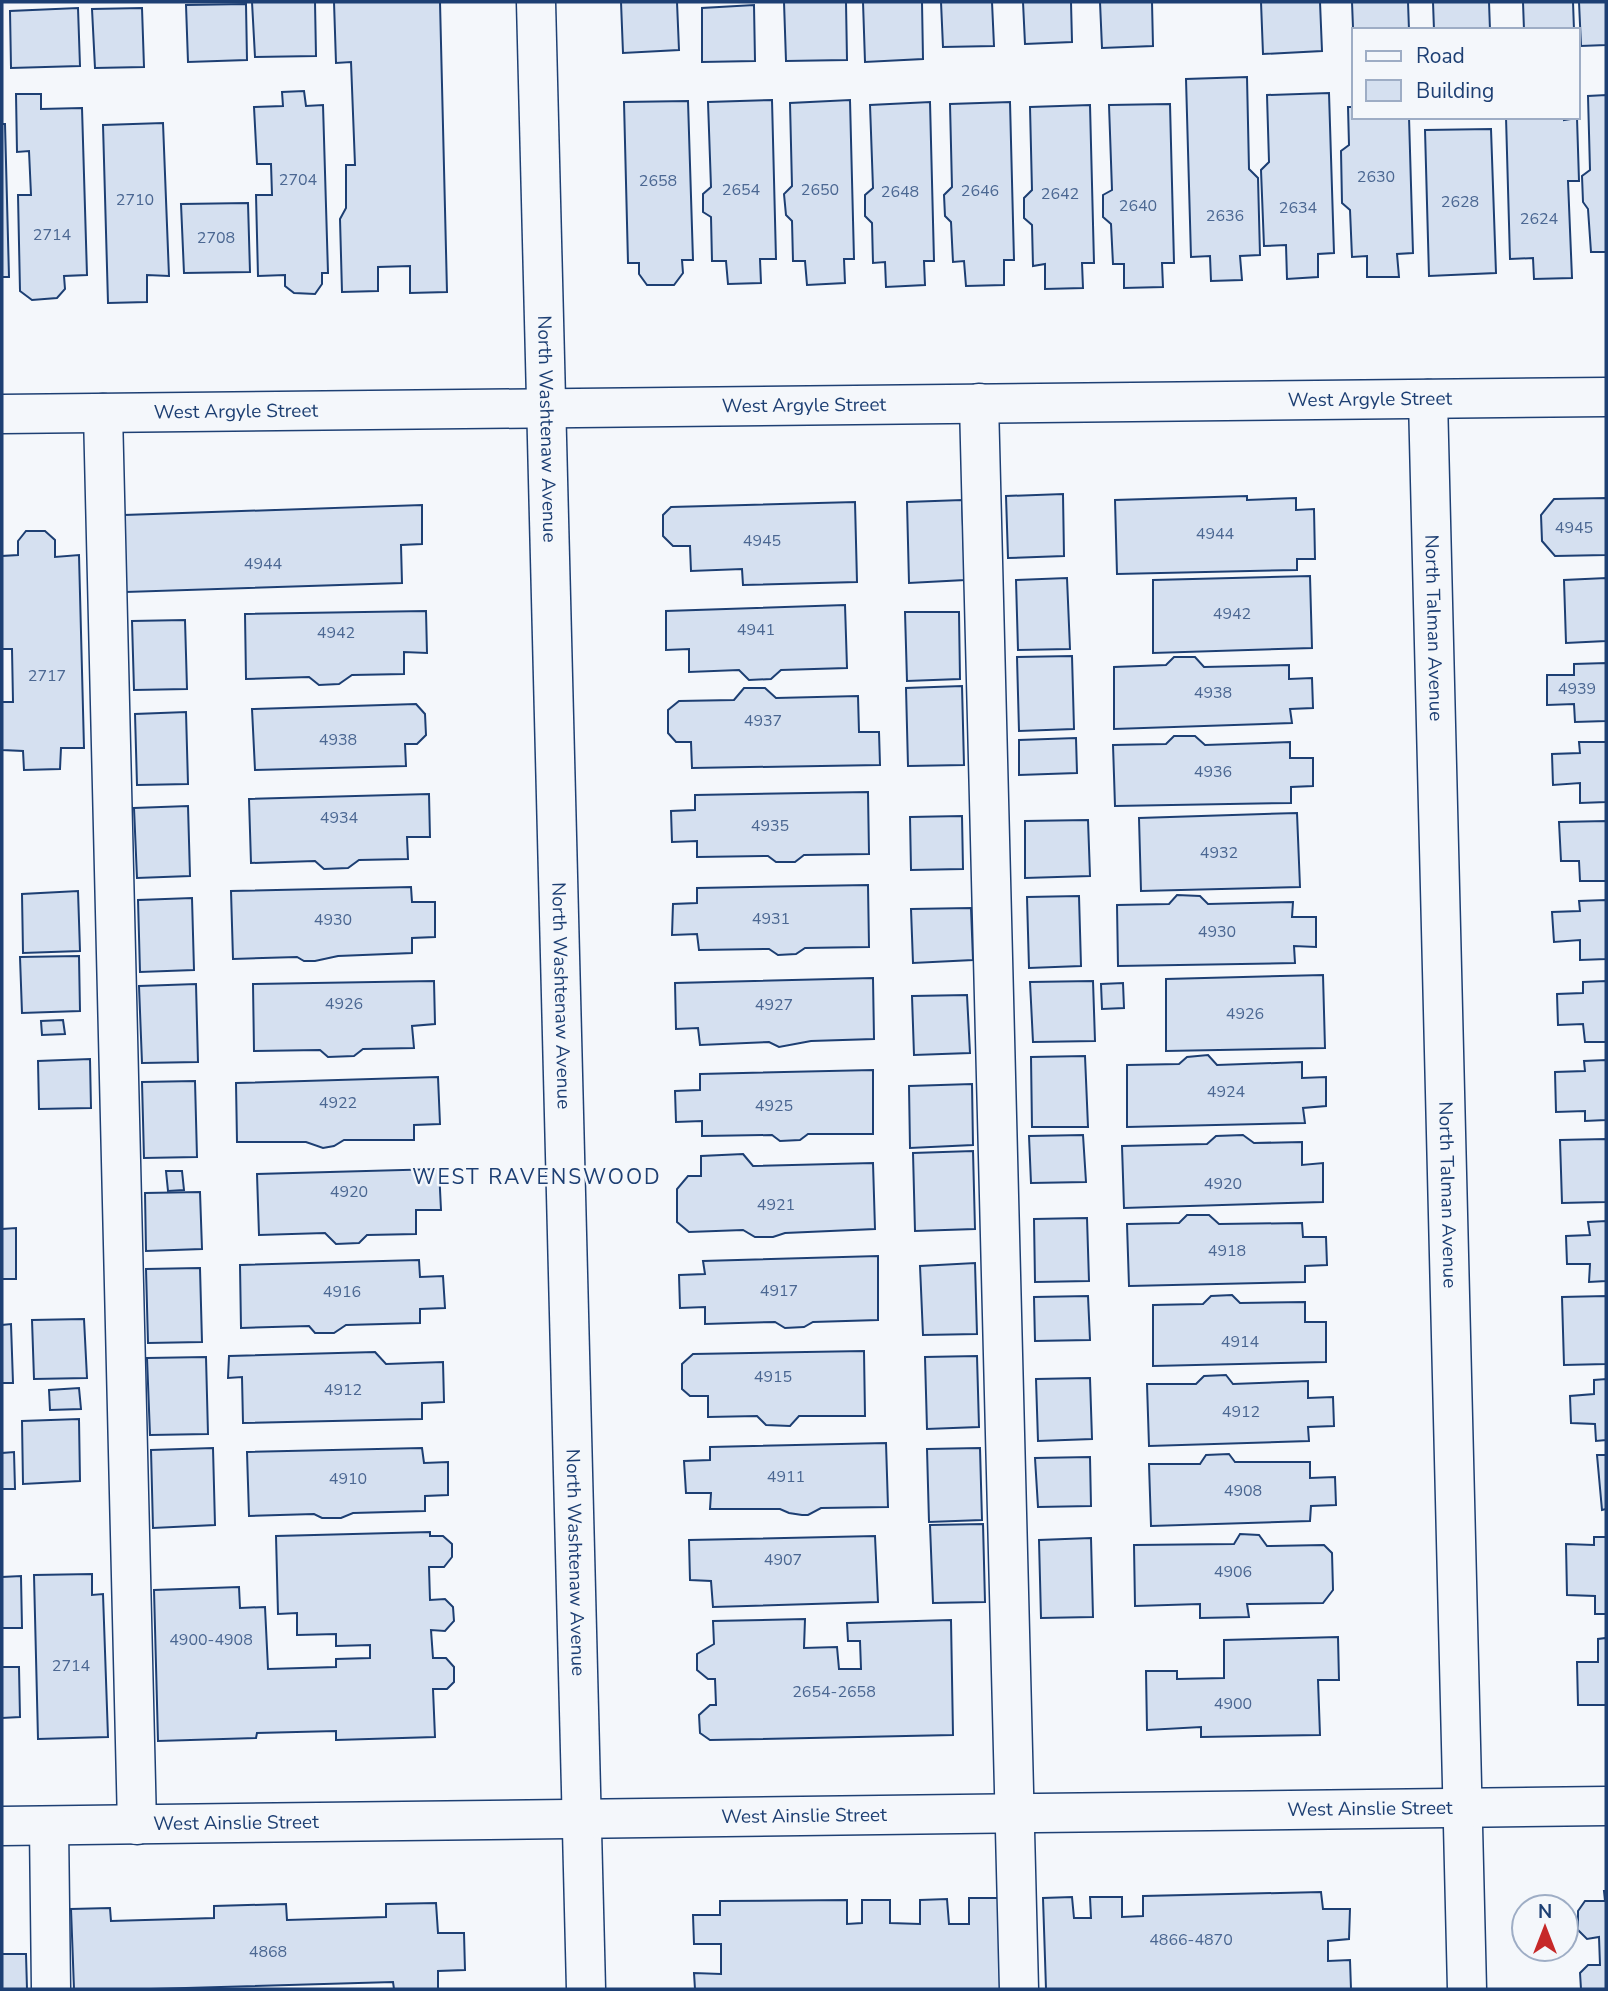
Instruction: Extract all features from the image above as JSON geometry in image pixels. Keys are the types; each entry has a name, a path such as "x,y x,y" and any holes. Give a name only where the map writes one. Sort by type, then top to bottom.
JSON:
{"street":[{"name":"North Washtenaw Avenue","path":"536,2 586,1989"},
{"name":"West Argyle Street","path":"2,414 1606,397"},
{"name":"North Talman Avenue","path":"1428,399 1467,1989"},
{"path":"979,403 1019,1989"},
{"path":"103,413 136,1825"},
{"name":"West Ainslie Street","path":"2,1826 1606,1806"},
{"path":"49,1826 51,1989"}],"building":[{"path":"252,2 315,2 316,56 255,57"},
{"path":"334,2 440,2 447,292 410,293 410,266 378,267 378,291 342,292 340,219 346,208 346,165 355,165 351,62 336,63"},
{"path":"621,2 677,2 679,50 623,53"},
{"path":"784,2 846,2 847,60 786,61"},
{"path":"863,2 922,2 923,59 865,62"},
{"path":"941,2 992,2 994,46 943,47"},
{"path":"1023,2 1071,2 1072,42 1025,44"},
{"path":"1100,2 1152,2 1153,46 1102,48"},
{"path":"1261,2 1320,2 1322,51 1263,54"},
{"path":"1352,2 1408,2 1409,28 1353,28"},
{"path":"1433,2 1489,2 1490,28 1434,28"},
{"path":"1523,2 1573,2 1574,28 1524,28"},
{"path":"1579,2 1606,2 1606,45 1581,46"},
{"path":"246,4 247,60 188,62 186,5"},
{"path":"754,5 755,61 702,62 702,8"},
{"path":"78,8 80,66 11,68 10,11"},
{"path":"142,8 144,67 95,68 92,9"},
{"path":"1247,77 1249,169 1258,178 1260,255 1240,256 1242,280 1211,281 1210,256 1191,257 1186,79"},
{"path":"304,91 306,106 323,105 328,273 322,273 322,284 315,294 294,293 285,286 285,275 258,276 256,195 272,195 271,164 257,164 254,107 283,106 282,92"},
{"path":"1329,93 1334,253 1318,254 1318,277 1287,279 1286,245 1264,246 1261,170 1269,162 1267,95"},
{"path":"16,94 41,94 41,109 82,108 87,275 64,276 65,289 57,298 32,300 20,291 18,195 31,195 29,151 17,152"},
{"path":"1606,95 1606,252 1591,252 1582,176 1590,170 1588,96"},
{"path":"772,100 776,259 760,259 761,283 728,284 726,261 712,261 711,217 703,212 703,194 711,187 708,102"},
{"path":"850,100 854,259 844,259 845,283 807,285 805,261 793,261 792,221 786,215 784,194 792,186 790,103"},
{"path":"688,101 693,260 682,260 683,273 674,285 647,285 639,274 639,263 628,263 624,102"},
{"path":"930,102 934,261 924,261 925,285 886,287 885,262 873,263 872,223 865,216 865,195 873,188 870,105"},
{"path":"1010,102 1014,260 1004,260 1004,285 966,286 964,261 953,262 951,222 945,216 944,195 952,187 950,104"},
{"path":"1170,104 1174,263 1162,263 1163,287 1124,288 1124,264 1113,264 1111,224 1103,217 1103,195 1112,190 1109,105"},
{"path":"1090,105 1094,263 1082,263 1083,288 1045,289 1045,264 1033,266 1032,225 1024,218 1024,198 1032,190 1030,107"},
{"path":"1348,107 1352,107 1352,119 1409,119 1413,253 1397,254 1399,277 1367,277 1367,256 1352,257 1350,210 1342,203 1341,151 1349,145"},
{"path":"1506,119 1577,119 1579,181 1568,181 1572,278 1534,279 1533,258 1510,259"},
{"path":"163,123 169,276 147,275 147,302 108,303 103,125"},
{"path":"2,124 5,124 9,277 2,277"},
{"path":"1491,129 1496,273 1429,276 1425,130"},
{"path":"248,203 250,272 184,273 181,204"},
{"path":"1063,494 1064,556 1008,558 1006,496"},
{"path":"1247,496 1247,500 1296,498 1296,510 1314,509 1315,559 1297,559 1297,570 1117,574 1115,500"},
{"path":"1606,498 1606,555 1555,556 1542,541 1541,515 1554,499"},
{"path":"962,500 965,580 909,583 907,502"},
{"path":"855,502 857,582 743,585 742,569 691,571 690,546 673,546 663,536 663,515 671,507"},
{"path":"422,505 422,544 401,545 402,583 126,592 124,515"},
{"path":"26,531 45,531 55,540 55,557 79,555 84,748 61,748 60,769 24,770 23,751 2,750 2,702 13,702 12,649 2,649 2,556 18,555 18,541"},
{"path":"1310,576 1312,648 1153,653 1153,580"},
{"path":"1067,578 1070,649 1018,650 1016,580"},
{"path":"1606,578 1606,641 1566,643 1564,580"},
{"path":"845,605 847,668 781,670 771,679 749,680 739,670 689,672 689,649 666,650 666,611"},
{"path":"426,611 427,653 404,652 404,674 352,675 339,684 319,685 309,677 246,679 245,614"},
{"path":"905,612 959,612 960,679 907,681"},
{"path":"185,620 187,689 134,690 132,621"},
{"path":"1072,656 1074,729 1019,731 1017,657"},
{"path":"1174,657 1195,657 1204,667 1289,665 1289,679 1312,678 1313,708 1290,709 1292,723 1114,729 1114,667 1166,665"},
{"path":"1606,663 1606,721 1575,722 1574,704 1547,705 1547,675 1574,675 1574,664"},
{"path":"962,686 964,765 908,766 906,688"},
{"path":"744,688 765,688 776,698 858,696 859,732 879,732 880,765 692,768 691,742 676,742 668,733 668,710 679,701 734,700"},
{"path":"416,704 425,714 426,735 417,744 405,744 406,766 255,770 252,709"},
{"path":"186,712 188,784 137,785 135,714"},
{"path":"1174,736 1195,736 1205,745 1290,742 1290,758 1313,758 1313,786 1291,787 1291,803 1115,806 1113,745 1166,744"},
{"path":"1076,738 1077,773 1019,775 1019,740"},
{"path":"1579,742 1606,742 1606,802 1580,803 1580,783 1553,785 1552,754 1580,753"},
{"path":"868,792 869,854 804,855 795,862 776,862 768,856 697,857 697,841 672,842 671,811 695,810 695,795"},
{"path":"429,794 430,837 407,837 408,859 359,860 348,868 324,869 315,861 251,863 249,799"},
{"path":"188,806 190,876 137,878 134,808"},
{"path":"1297,813 1300,887 1141,891 1139,818"},
{"path":"962,816 963,869 911,870 910,817"},
{"path":"1088,820 1090,876 1025,878 1025,821"},
{"path":"1606,821 1606,881 1580,881 1579,861 1561,861 1559,822"},
{"path":"868,885 869,947 805,948 796,954 778,955 769,949 699,950 697,934 672,935 673,904 697,903 697,888"},
{"path":"411,887 412,902 435,902 435,937 412,938 412,953 338,956 315,961 304,961 297,957 233,959 231,891"},
{"path":"78,891 80,951 23,953 22,894"},
{"path":"1177,895 1200,896 1208,904 1293,902 1292,917 1316,917 1316,947 1294,946 1295,963 1118,966 1117,905 1169,904"},
{"path":"1079,896 1081,966 1029,968 1027,897"},
{"path":"192,898 194,970 140,972 138,900"},
{"path":"1606,900 1606,959 1580,960 1580,940 1554,942 1552,912 1580,911 1579,901"},
{"path":"971,908 973,960 913,963 911,909"},
{"path":"79,956 80,1011 22,1013 20,957"},
{"path":"1323,975 1325,1048 1166,1051 1166,979"},
{"path":"873,978 874,1039 811,1041 779,1047 769,1042 700,1045 698,1028 676,1029 675,983"},
{"path":"434,981 435,1024 412,1026 414,1048 363,1049 354,1056 328,1057 320,1050 254,1051 253,984"},
{"path":"1093,981 1095,1041 1033,1042 1030,982"},
{"path":"1606,981 1606,1042 1585,1042 1583,1024 1558,1025 1557,994 1583,993 1583,982"},
{"path":"1123,983 1124,1008 1102,1009 1101,984"},
{"path":"196,984 198,1062 142,1063 139,986"},
{"path":"967,995 970,1053 914,1055 912,996"},
{"path":"63,1020 65,1034 42,1035 41,1021"},
{"path":"1208,1055 1217,1065 1302,1062 1302,1078 1326,1077 1326,1106 1303,1108 1305,1123 1127,1127 1127,1065 1179,1064 1187,1057"},
{"path":"1085,1056 1088,1127 1032,1127 1031,1057"},
{"path":"90,1059 91,1108 39,1109 38,1061"},
{"path":"1606,1060 1606,1120 1585,1121 1585,1111 1556,1112 1555,1072 1585,1071 1584,1061"},
{"path":"873,1070 873,1134 808,1134 800,1140 780,1141 772,1135 702,1136 702,1121 676,1122 675,1091 700,1090 700,1074"},
{"path":"438,1077 440,1124 414,1125 414,1140 344,1140 323,1148 306,1142 237,1142 236,1083"},
{"path":"195,1081 197,1157 144,1158 142,1082"},
{"path":"972,1084 973,1145 910,1148 909,1086"},
{"path":"1083,1135 1086,1182 1031,1183 1029,1136"},
{"path":"1243,1135 1254,1143 1302,1142 1302,1165 1323,1163 1323,1202 1124,1208 1122,1146 1207,1144 1216,1136"},
{"path":"1606,1139 1606,1202 1562,1203 1560,1140"},
{"path":"973,1151 975,1229 915,1231 913,1153"},
{"path":"743,1154 753,1166 873,1163 875,1229 785,1233 773,1237 755,1237 743,1230 689,1232 677,1222 677,1189 688,1176 701,1176 701,1156"},
{"path":"439,1169 441,1210 416,1210 416,1234 367,1235 359,1243 336,1244 325,1233 259,1235 257,1174"},
{"path":"166,1171 182,1171 184,1190 168,1191"},
{"path":"200,1192 202,1249 146,1251 145,1193"},
{"path":"1187,1215 1209,1215 1219,1224 1302,1223 1303,1237 1326,1237 1327,1265 1305,1266 1305,1282 1129,1286 1127,1224 1179,1223"},
{"path":"1087,1218 1089,1281 1035,1282 1034,1219"},
{"path":"1606,1221 1606,1281 1589,1282 1590,1264 1567,1264 1566,1236 1590,1235 1588,1222"},
{"path":"16,1228 16,1279 2,1279 2,1229"},
{"path":"878,1256 878,1320 813,1322 804,1327 785,1328 775,1322 705,1324 705,1307 680,1308 679,1275 705,1274 703,1261"},
{"path":"419,1260 420,1277 443,1276 445,1308 420,1309 420,1323 346,1325 334,1333 315,1333 309,1326 241,1328 240,1265"},
{"path":"975,1263 977,1334 923,1335 920,1266"},
{"path":"200,1268 202,1342 148,1343 146,1269"},
{"path":"1232,1295 1240,1303 1305,1302 1305,1322 1326,1322 1326,1362 1153,1366 1153,1305 1203,1304 1211,1296"},
{"path":"1088,1296 1090,1340 1035,1341 1034,1297"},
{"path":"1606,1296 1606,1364 1564,1365 1562,1297"},
{"path":"84,1319 87,1378 34,1379 32,1320"},
{"path":"11,1324 13,1383 2,1383 2,1325"},
{"path":"864,1351 865,1416 799,1416 790,1426 766,1425 757,1416 708,1417 708,1396 690,1396 682,1389 682,1364 693,1354"},
{"path":"375,1352 386,1364 443,1362 444,1402 422,1403 422,1419 243,1423 242,1377 228,1378 229,1356"},
{"path":"977,1356 979,1427 927,1429 925,1357"},
{"path":"206,1357 208,1434 150,1435 147,1358"},
{"path":"1226,1375 1233,1384 1308,1381 1308,1398 1333,1397 1334,1426 1308,1427 1309,1441 1149,1446 1147,1384 1196,1384 1204,1376"},
{"path":"1090,1378 1092,1439 1038,1441 1036,1379"},
{"path":"1606,1379 1606,1440 1596,1441 1595,1424 1571,1423 1570,1396 1594,1394 1594,1380"},
{"path":"79,1388 81,1409 50,1410 49,1390"},
{"path":"79,1419 80,1481 23,1484 22,1421"},
{"path":"886,1443 888,1507 821,1508 808,1515 780,1509 710,1509 711,1493 686,1493 684,1461 710,1460 710,1447"},
{"path":"213,1448 215,1525 153,1528 151,1450"},
{"path":"422,1448 424,1463 448,1462 448,1495 425,1496 425,1511 353,1513 341,1518 322,1518 314,1514 249,1516 247,1452"},
{"path":"980,1448 982,1520 929,1522 927,1449"},
{"path":"14,1452 15,1489 2,1489 2,1453"},
{"path":"1229,1454 1235,1462 1310,1462 1310,1478 1335,1477 1336,1505 1311,1506 1310,1521 1151,1526 1149,1464 1200,1464 1206,1455"},
{"path":"1597,1455 1606,1455 1606,1509 1602,1510"},
{"path":"1090,1457 1091,1506 1038,1507 1035,1458"},
{"path":"983,1524 985,1602 933,1603 930,1525"},
{"path":"430,1532 430,1536 443,1536 452,1544 452,1557 444,1567 429,1567 430,1600 445,1599 453,1607 454,1621 445,1631 431,1630 433,1658 446,1658 454,1667 454,1682 447,1689 433,1689 435,1737 336,1740 336,1731 257,1733 256,1738 158,1741 154,1590 239,1587 240,1608 265,1607 268,1669 336,1667 336,1659 370,1658 370,1645 336,1646 336,1634 297,1635 297,1613 278,1614 276,1536"},
{"path":"1240,1534 1259,1535 1267,1546 1324,1545 1332,1553 1333,1590 1323,1603 1247,1604 1249,1617 1200,1618 1200,1604 1135,1606 1134,1545 1234,1544"},
{"path":"875,1536 878,1602 713,1607 711,1581 690,1580 689,1540"},
{"path":"1594,1537 1606,1537 1606,1614 1595,1614 1595,1596 1567,1595 1566,1544 1594,1545"},
{"path":"1091,1538 1093,1617 1041,1618 1039,1540"},
{"path":"92,1574 92,1595 103,1594 108,1737 38,1739 34,1575"},
{"path":"21,1576 22,1628 2,1628 2,1577"},
{"path":"805,1619 804,1648 837,1647 839,1669 861,1669 860,1641 848,1641 847,1623 951,1620 953,1735 710,1740 700,1733 699,1715 710,1705 716,1705 715,1679 708,1679 697,1670 697,1654 714,1644 713,1621"},
{"path":"1338,1637 1339,1680 1318,1680 1320,1735 1201,1737 1201,1727 1147,1730 1146,1671 1177,1671 1177,1679 1224,1678 1224,1640"},
{"path":"1606,1638 1606,1705 1578,1705 1577,1662 1598,1662 1598,1639"},
{"path":"2,1667 19,1667 20,1717 2,1718"},
{"path":"1606,1891 1606,1989 1581,1989 1580,1973 1588,1965 1600,1965 1599,1937 1587,1939 1580,1932 1580,1908 1585,1901 1605,1901"},
{"path":"1321,1892 1323,1909 1350,1909 1349,1939 1328,1941 1328,1961 1350,1960 1351,1989 1046,1989 1043,1898 1072,1897 1074,1918 1091,1918 1090,1897 1122,1897 1122,1917 1143,1916 1143,1896"},
{"path":"969,1898 999,1898 1000,1989 695,1989 694,1973 721,1974 721,1944 694,1944 693,1915 720,1915 720,1901 847,1900 847,1924 862,1923 862,1900 890,1900 890,1923 920,1924 920,1900 947,1899 949,1924 969,1924"},
{"path":"436,1903 438,1933 464,1933 465,1970 438,1971 438,1989 394,1989 393,1982 74,1989 71,1909 110,1908 111,1921 214,1918 214,1906 286,1904 287,1920 386,1917 386,1904"},
{"path":"2,1954 26,1954 27,1989 2,1989"}],"district":[{"name":"WEST RAVENSWOOD","path":"537,1177"}]}
